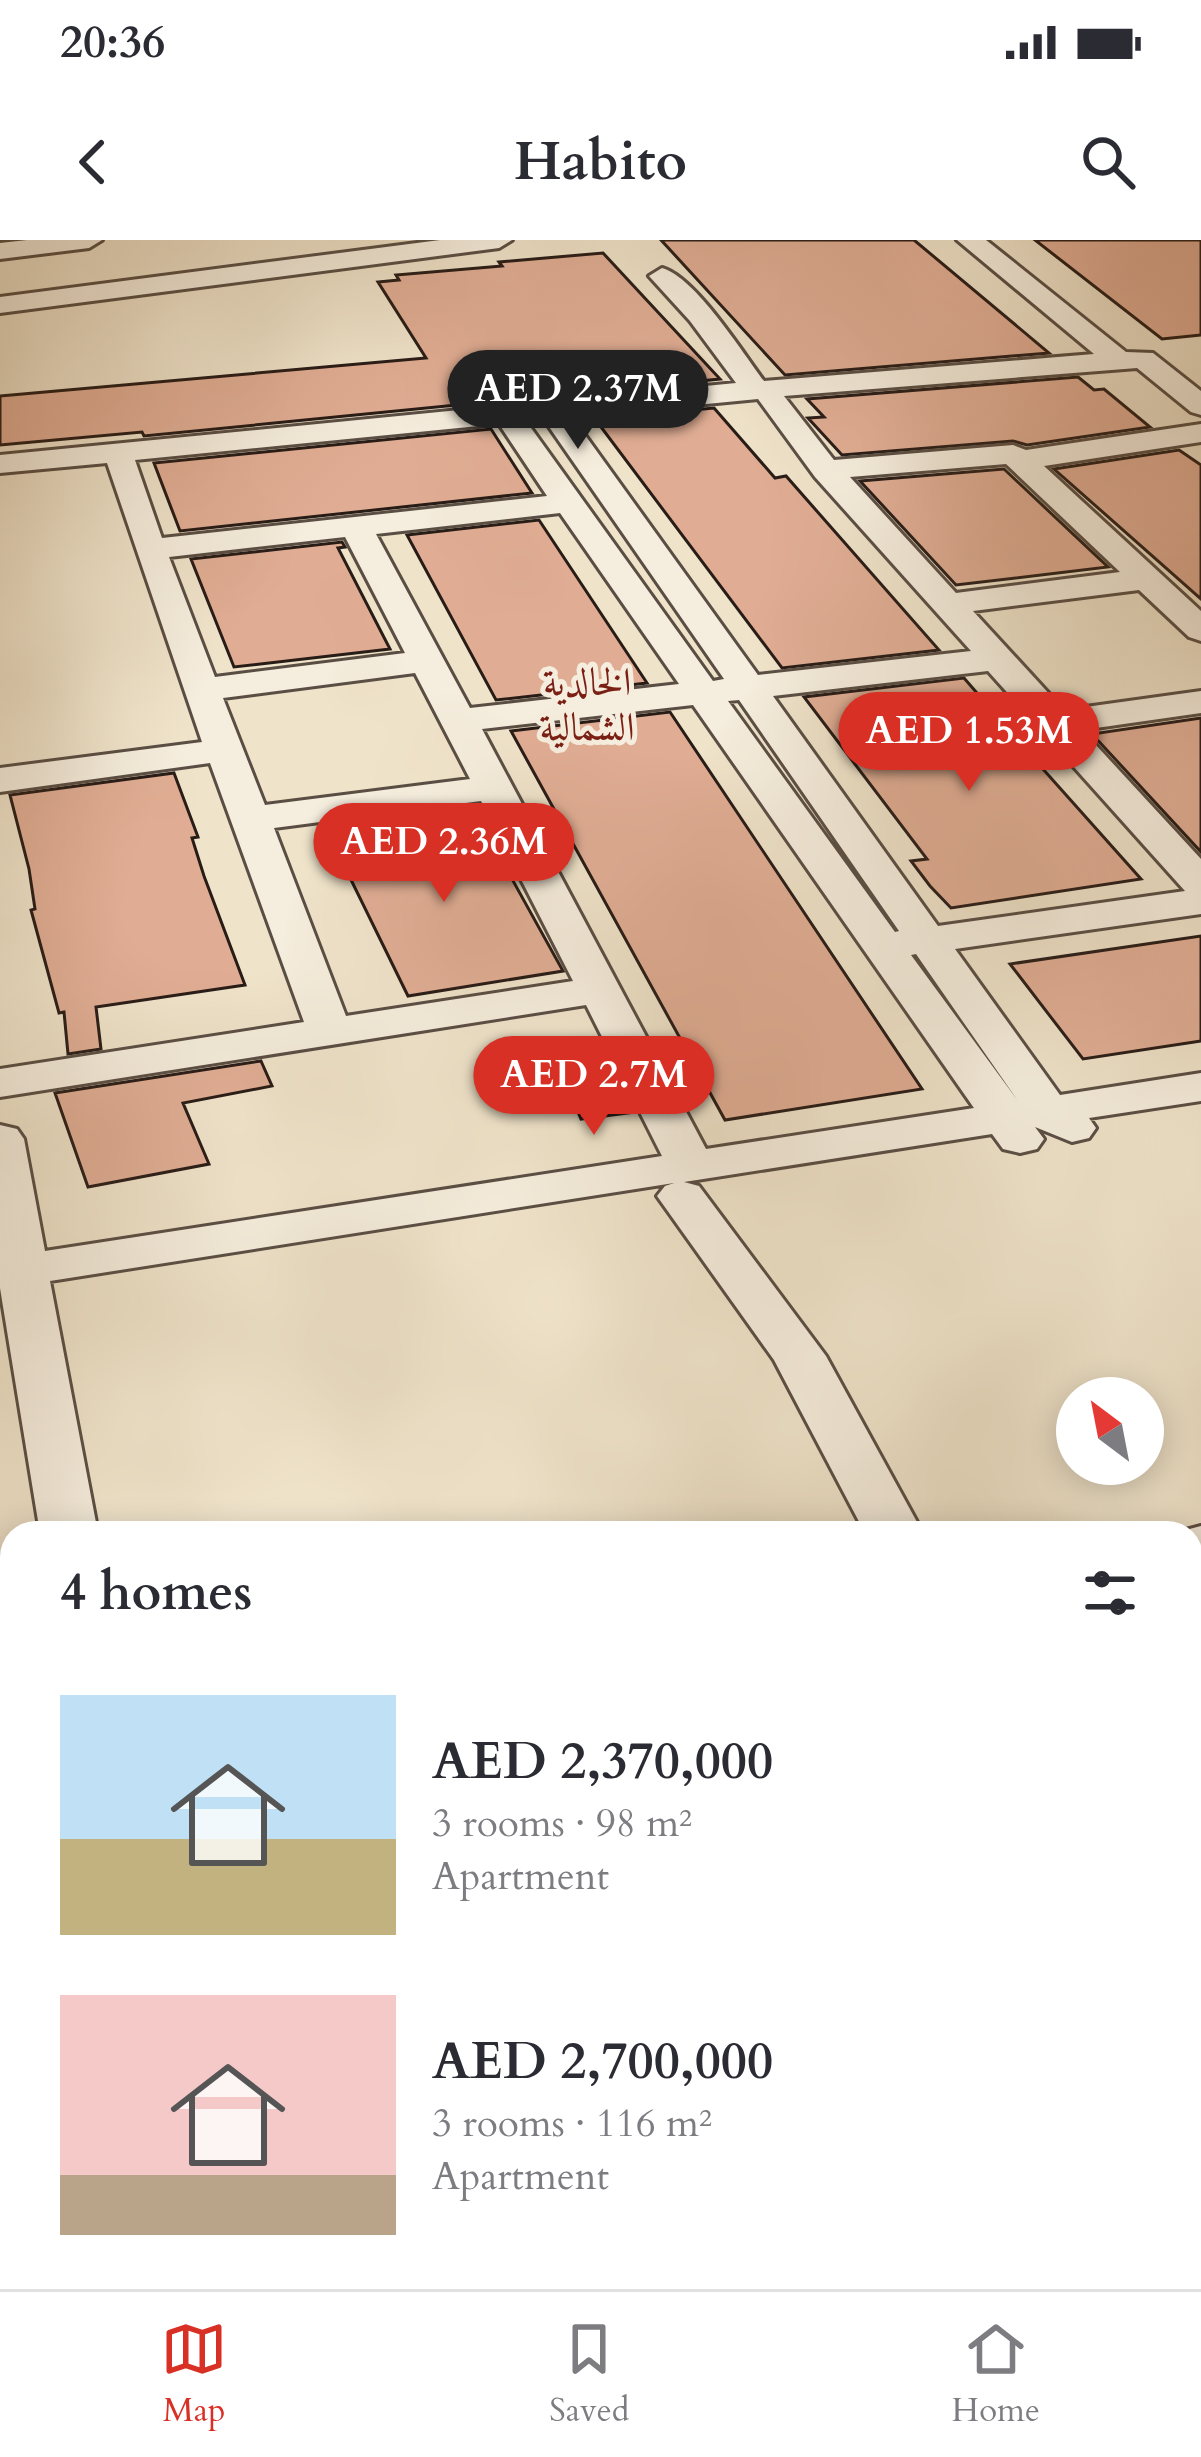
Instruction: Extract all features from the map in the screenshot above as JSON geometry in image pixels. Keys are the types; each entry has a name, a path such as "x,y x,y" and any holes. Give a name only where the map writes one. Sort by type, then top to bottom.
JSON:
{"street":[{"path":"0,251 89,240"},
{"path":"0,304 499,240"},
{"path":"970,240 1126,364 1199,429"},
{"path":"662,276 700,315 826,470 1201,884"},
{"path":"0,464 1184,361"},
{"path":"1126,364 1199,429"},
{"path":"0,475 560,421 764,395"},
{"path":"560,421 928,940 1040,1127"},
{"path":"513,425 883,946 1040,1127"},
{"path":"1020,460 1199,429"},
{"path":"826,470 1012,454 1201,630"},
{"path":"122,463 149,549 330,1032"},
{"path":"149,549 568,503"},
{"path":"356,526 600,990 687,1181 800,1356 888,1521"},
{"path":"947,604 1147,579"},
{"path":"457,721 996,658"},
{"path":"202,690 427,661"},
{"path":"1054,722 1201,702"},
{"path":"0,780 225,750"},
{"path":"250,819 494,788"},
{"path":"883,946 1201,902"},
{"path":"0,1083 600,990"},
{"path":"13,1285 1040,1127 1201,1087"},
{"path":"1040,1127 1201,1118"},
{"path":"0,1139 13,1285 66,1521"}],"building":[{"path":"661,240 914,240 1049,353 785,375"},
{"path":"1035,240 1201,240 1201,335 1162,339"},
{"path":"603,253 720,379 144,436 142,432 0,445 0,396 426,358 378,282 399,280 396,275"},
{"path":"1078,377 1094,390 1104,389 1150,427 1027,445 1013,441 842,455 808,418 824,417 807,399"},
{"path":"714,408 775,478 786,476 939,650 782,668 595,419"},
{"path":"491,429 532,493 180,531 154,463"},
{"path":"1179,450 1201,465 1201,599 1054,469"},
{"path":"1004,469 1108,567 956,585 860,481"},
{"path":"539,520 647,683 496,700 407,535"},
{"path":"342,542 345,547 338,548 390,649 234,667 191,559"},
{"path":"964,678 1141,879 951,908 930,886 911,861 927,859 804,697"},
{"path":"670,712 922,1089 725,1120 511,731"},
{"path":"1201,718 1201,852 1092,734"},
{"path":"174,773 198,837 192,838 204,876 245,985 96,1007 101,1049 68,1054 64,1012 59,1013 31,910 35,909 29,869 10,795"},
{"path":"476,814 563,971 408,996 329,835"},
{"path":"1201,936 1201,1041 1083,1059 1010,964"},
{"path":"261,1061 272,1086 183,1103 209,1164 88,1187 55,1093"},
{"path":"614,1070 635,1112 581,1119 563,1077"}],"district":[{"name":"الخالدية الشمالية","path":"587,704"}]}
